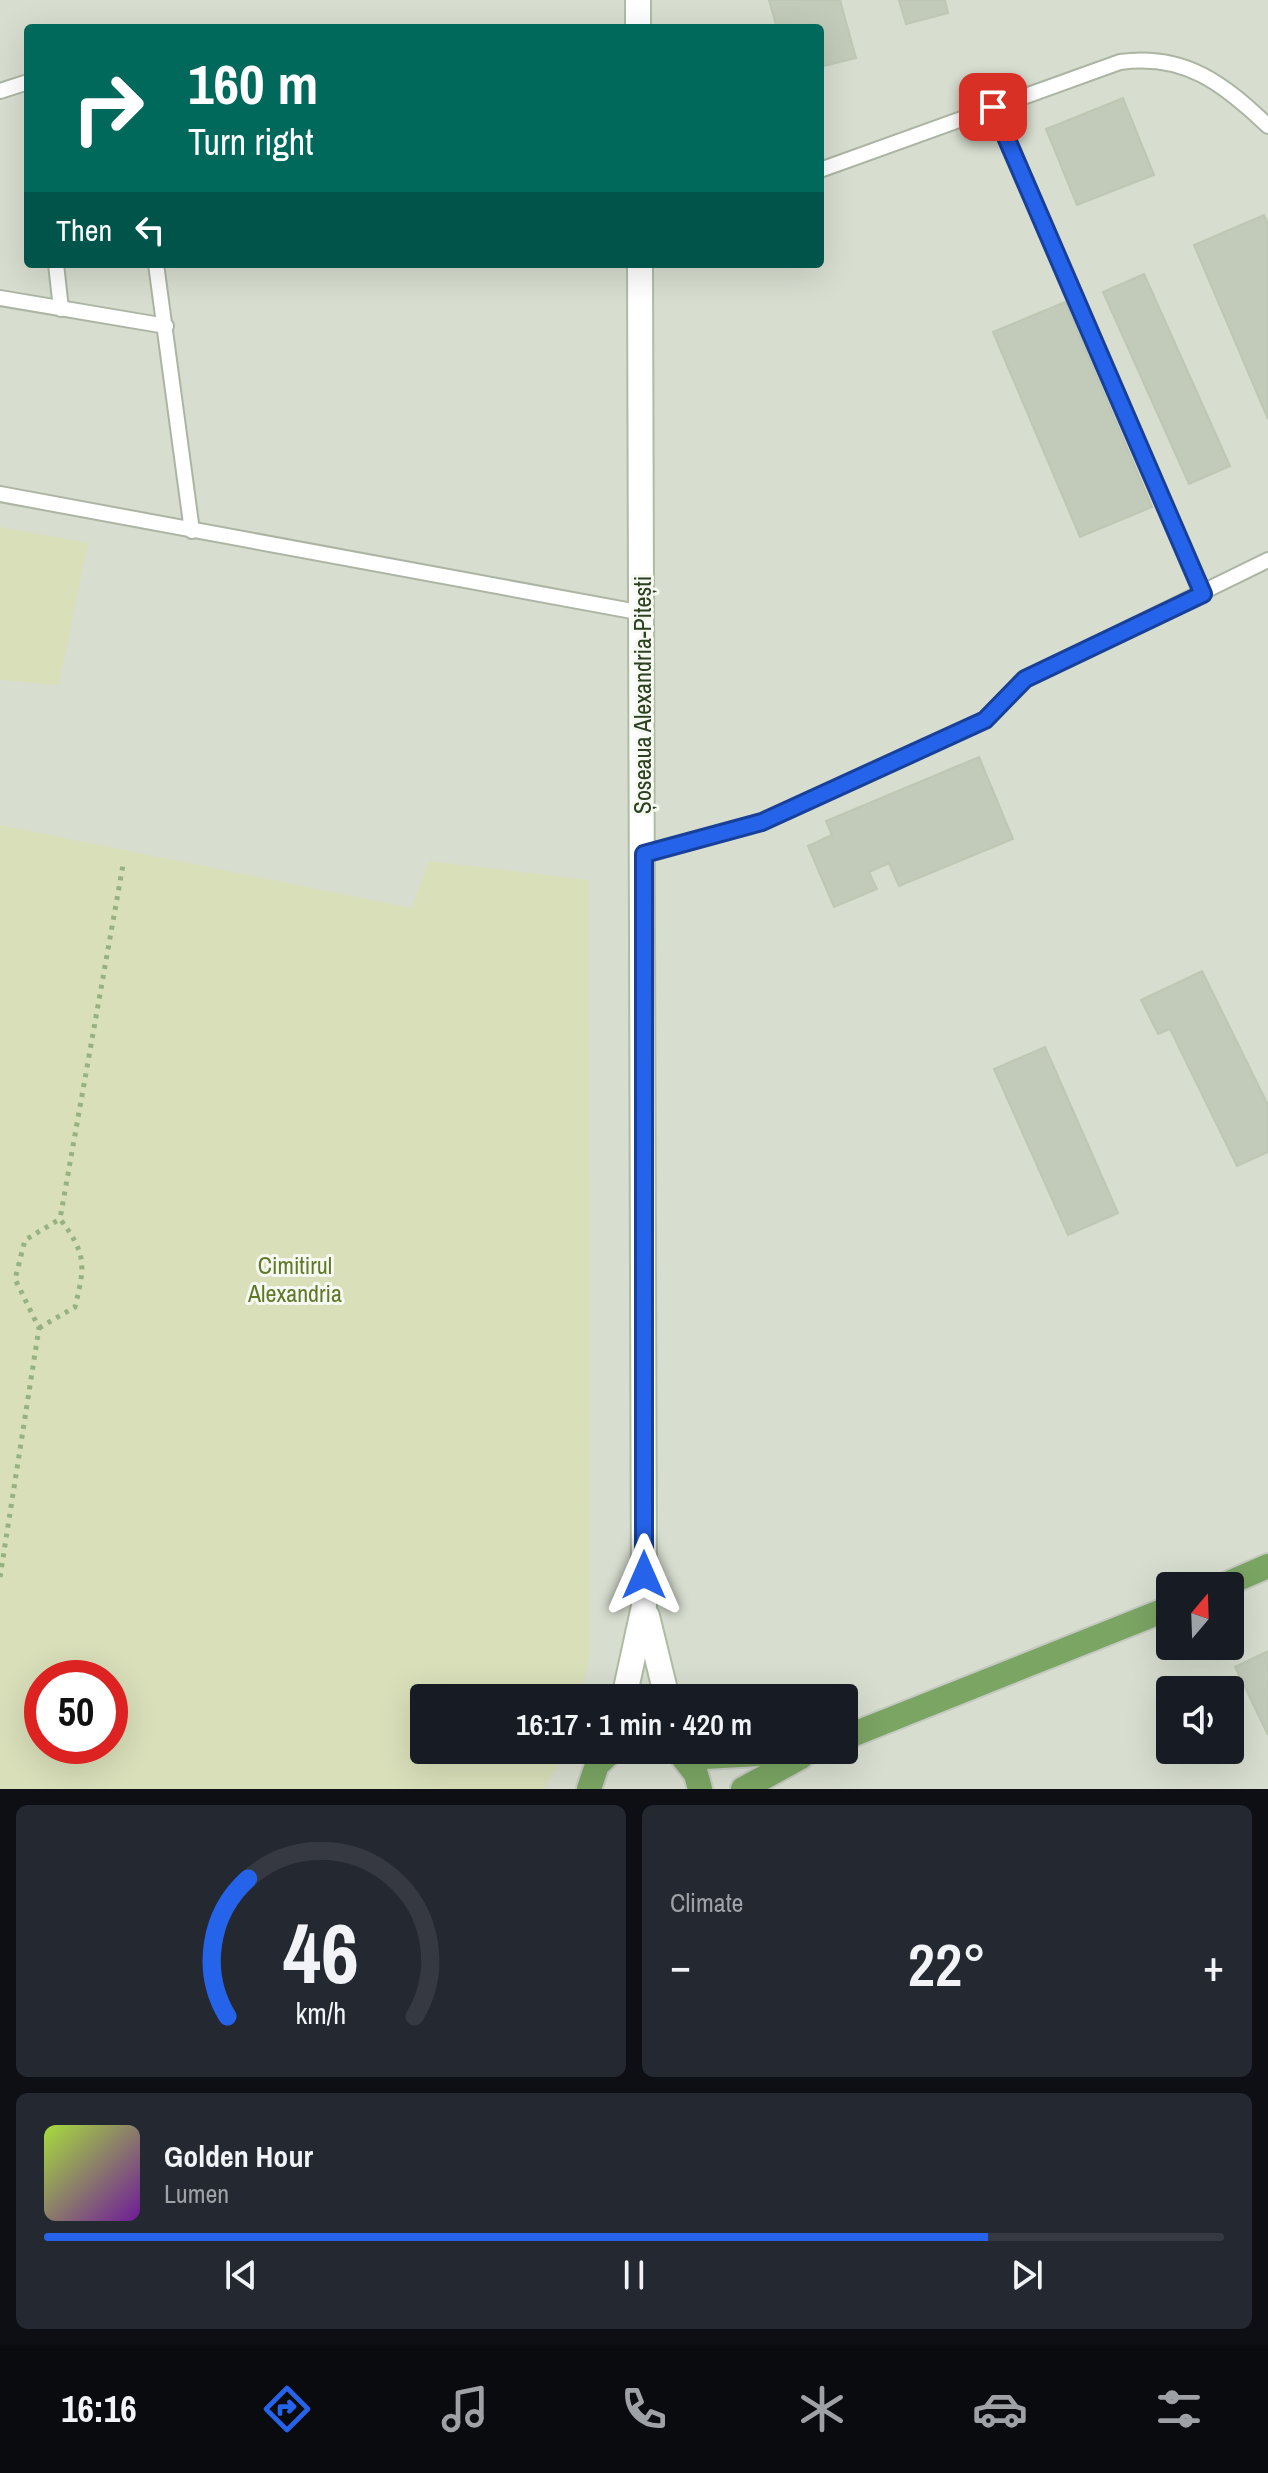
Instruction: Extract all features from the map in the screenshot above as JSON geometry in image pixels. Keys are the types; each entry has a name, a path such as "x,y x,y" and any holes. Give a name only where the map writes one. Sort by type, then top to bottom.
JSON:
{"main road":[{"path":"638,0 638,24"},
{"name":"Șoseaua Alexandria-Pitești","path":"627,1684 644,1606 640,268"},
{"path":"1244,1576 1268,1566"},
{"name":"Șoseaua Alexandria-Pitești","path":"644,1606 664,1684"},
{"path":"858,1732 1156,1614"},
{"path":"589,1789 598,1764"},
{"path":"688,1764 696,1774 700,1789"},
{"path":"743,1789 787,1764"}],"lane":[{"path":"824,169 1120,62 1148,58 1185,67 1215,80 1268,126"},
{"path":"0,91 24,83"},
{"path":"993,107 1203,594"},
{"path":"56,268 61,309"},
{"path":"157,268 192,531"},
{"path":"0,298 166,326"},
{"path":"0,494 643,613"},
{"path":"644,854 762,822 985,720 1025,679 1268,560"}],"path":[{"path":"39,1328 75,1307 84,1268 77,1241 60,1219 123,865"},
{"path":"0,1577 39,1328 15,1279 25,1240 60,1219"}],"shaded area":[{"path":"0,0 1268,0 1268,1789 0,1789"}],"green space":[{"path":"0,527 88,543 59,685 0,680"},
{"name":"Cimitirul Alexandria","path":"0,825 412,908 429,861 589,880 590,1652 584,1684 410,1684 410,1764 558,1764 544,1789 0,1789"}],"building":[{"path":"769,0 840,0 856,58 824,66 824,24 776,24"},
{"path":"899,0 945,0 948,13 906,24"},
{"path":"1123,98 1154,175 1077,205 1046,129"},
{"path":"1264,215 1268,224 1268,419 1194,245"},
{"path":"1144,274 1230,466 1189,484 1103,292"},
{"path":"1065,302 1152,507 1080,537 993,332"},
{"path":"979,757 1013,839 899,886 889,863 869,872 877,889 834,907 808,846 832,835 826,821"},
{"path":"1202,971 1268,1105 1268,1152 1237,1166 1170,1029 1158,1034 1141,1000"},
{"path":"1045,1047 1118,1213 1068,1235 994,1069"},
{"path":"1268,1651 1268,1735 1244,1686 1244,1676 1239,1676 1235,1667"}],"route":[{"path":"644,1575 644,854 762,822 985,720 1025,679 1203,594 993,107"}]}
